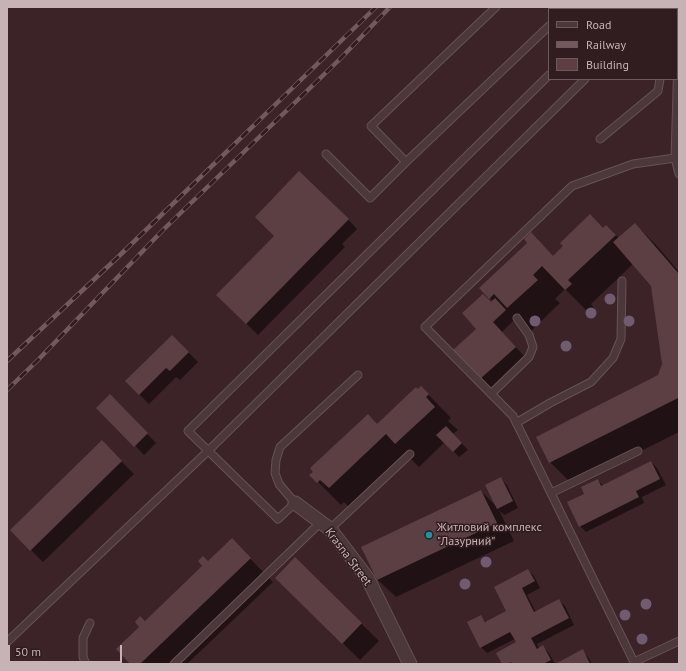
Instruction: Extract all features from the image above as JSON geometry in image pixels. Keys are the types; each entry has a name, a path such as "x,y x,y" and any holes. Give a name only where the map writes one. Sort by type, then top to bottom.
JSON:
{"street":[{"name":"Krasna Street","path":"295,504 325,525 368,579 410,664"}],"lane":[{"path":"406,162 371,126 496,7"},
{"path":"326,154 370,198 548,27"},
{"path":"358,375 280,447 276,460 275,473 279,484 295,504 278,519 188,431 548,76"},
{"path":"7,642 208,451 584,80"},
{"path":"600,139 658,91 660,80"},
{"path":"678,80 676,158 679,174"},
{"path":"676,158 633,164 572,186 425,327 513,416 634,663 679,641"},
{"path":"516,423 550,403 591,382 613,358 621,340 622,281"},
{"path":"491,394 529,357 533,347 529,335 517,318"},
{"path":"551,493 638,451"},
{"path":"174,664 325,525 410,454"},
{"path":"86,664 82,657 83,638 90,623"}],"building":[{"path":"299,171 349,219 246,324 216,295 274,236 255,217"},
{"path":"590,214 603,228 606,225 616,235 568,280 572,284 565,290 542,266 533,275 538,280 507,308 494,294 489,299 479,288 527,243 524,239 531,232 553,256 563,246 560,243"},
{"path":"635,223 679,274 679,396 678,398 549,463 536,437 658,375 662,364 651,286 613,242"},
{"path":"483,294 491,302 495,298 506,310 493,322 516,347 480,379 453,350 476,329 462,313"},
{"path":"172,335 189,352 170,371 166,368 139,395 125,381"},
{"path":"421,386 429,394 426,397 435,407 395,444 386,434 329,488 320,480 317,483 309,475 313,472 310,468 368,414 377,424 416,387 418,389"},
{"path":"110,394 148,433 134,447 96,408"},
{"path":"446,426 462,443 453,452 436,435"},
{"path":"102,440 122,461 30,551 10,530"},
{"path":"651,461 660,479 636,491 639,497 579,527 567,502 584,494 581,487 598,479 601,486"},
{"path":"501,477 513,501 497,509 485,485"},
{"name":"Житловий комплекс \"Лазурний\"","path":"481,490 497,523 377,580 361,547"},
{"path":"232,538 251,558 140,664 130,664 116,649 139,627 135,622 140,616 145,621 202,566 198,561 203,556 208,561"},
{"path":"295,557 362,623 342,644 275,578"},
{"path":"528,569 535,581 522,588 534,612 559,599 569,618 531,638 537,649 543,645 551,660 545,664 512,664 511,662 508,664 502,664 496,653 516,642 510,632 480,648 467,622 481,615 485,622 506,611 494,587"},
{"path":"583,649 590,664 557,663"}],"railway":[{"path":"7,361 117,258 376,7"},
{"path":"7,390 38,360 164,229 340,59 390,7"}],"place":[{"name":"Житловий комплекс \"Лазурний\"","path":"429,535"}]}
